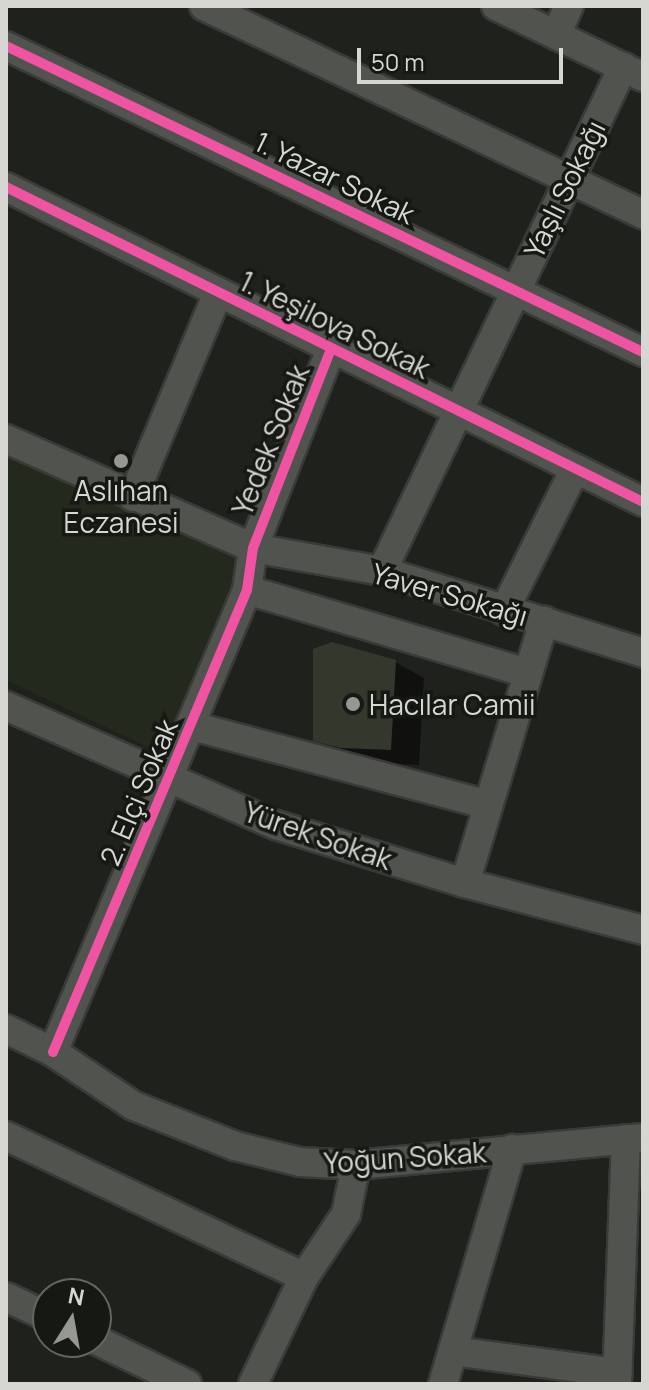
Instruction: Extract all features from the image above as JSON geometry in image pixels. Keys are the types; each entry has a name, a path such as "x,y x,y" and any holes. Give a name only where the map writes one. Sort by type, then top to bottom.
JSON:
{"street":[{"path":"204,6 643,214"},
{"path":"496,6 633,72"},
{"path":"556,35 569,6"},
{"name":"1. Yazar Sokak","path":"6,46 643,352"},
{"name":"Yaşlı Sokağı","path":"382,571 569,179 633,72"},
{"name":"1. Yeşilova Sokak","path":"6,187 643,502"},
{"path":"133,497 218,293"},
{"name":"Yedek Sokak","path":"253,548 331,349"},
{"name":"Yaver Sokağı","path":"6,439 253,548 382,571 643,653"},
{"path":"504,611 575,469"},
{"name":"2. Elçi Sokak","path":"53,1052 247,590 253,548"},
{"path":"247,590 527,673"},
{"path":"465,883 544,621"},
{"name":"Yürek Sokak","path":"6,706 276,825 465,883 643,930"},
{"path":"192,726 488,805"},
{"name":"Yoğun Sokak","path":"6,1029 53,1052 134,1106 235,1146 300,1162 356,1165 635,1138"},
{"path":"6,1136 304,1277"},
{"path":"453,1351 618,1378 635,1138"},
{"path":"443,1384 512,1149"},
{"path":"253,1384 304,1277 346,1214 356,1165"},
{"path":"6,1297 32,1309"},
{"path":"112,1348 187,1384"}],"shaded area":[{"path":"6,455 241,560 164,745 148,747 6,680"}],"building":[{"name":"Hacılar Camii","path":"332,642 396,660 391,750 341,748 313,741 313,649"}],"cycle path":[{"path":"6,46 643,352"},
{"path":"6,187 643,502"},
{"path":"53,1052 247,590 253,548 331,349"}],"place":[{"name":"Aslıhan Eczanesi","path":"121,461"},
{"name":"Hacılar Camii","path":"353,704"}]}
